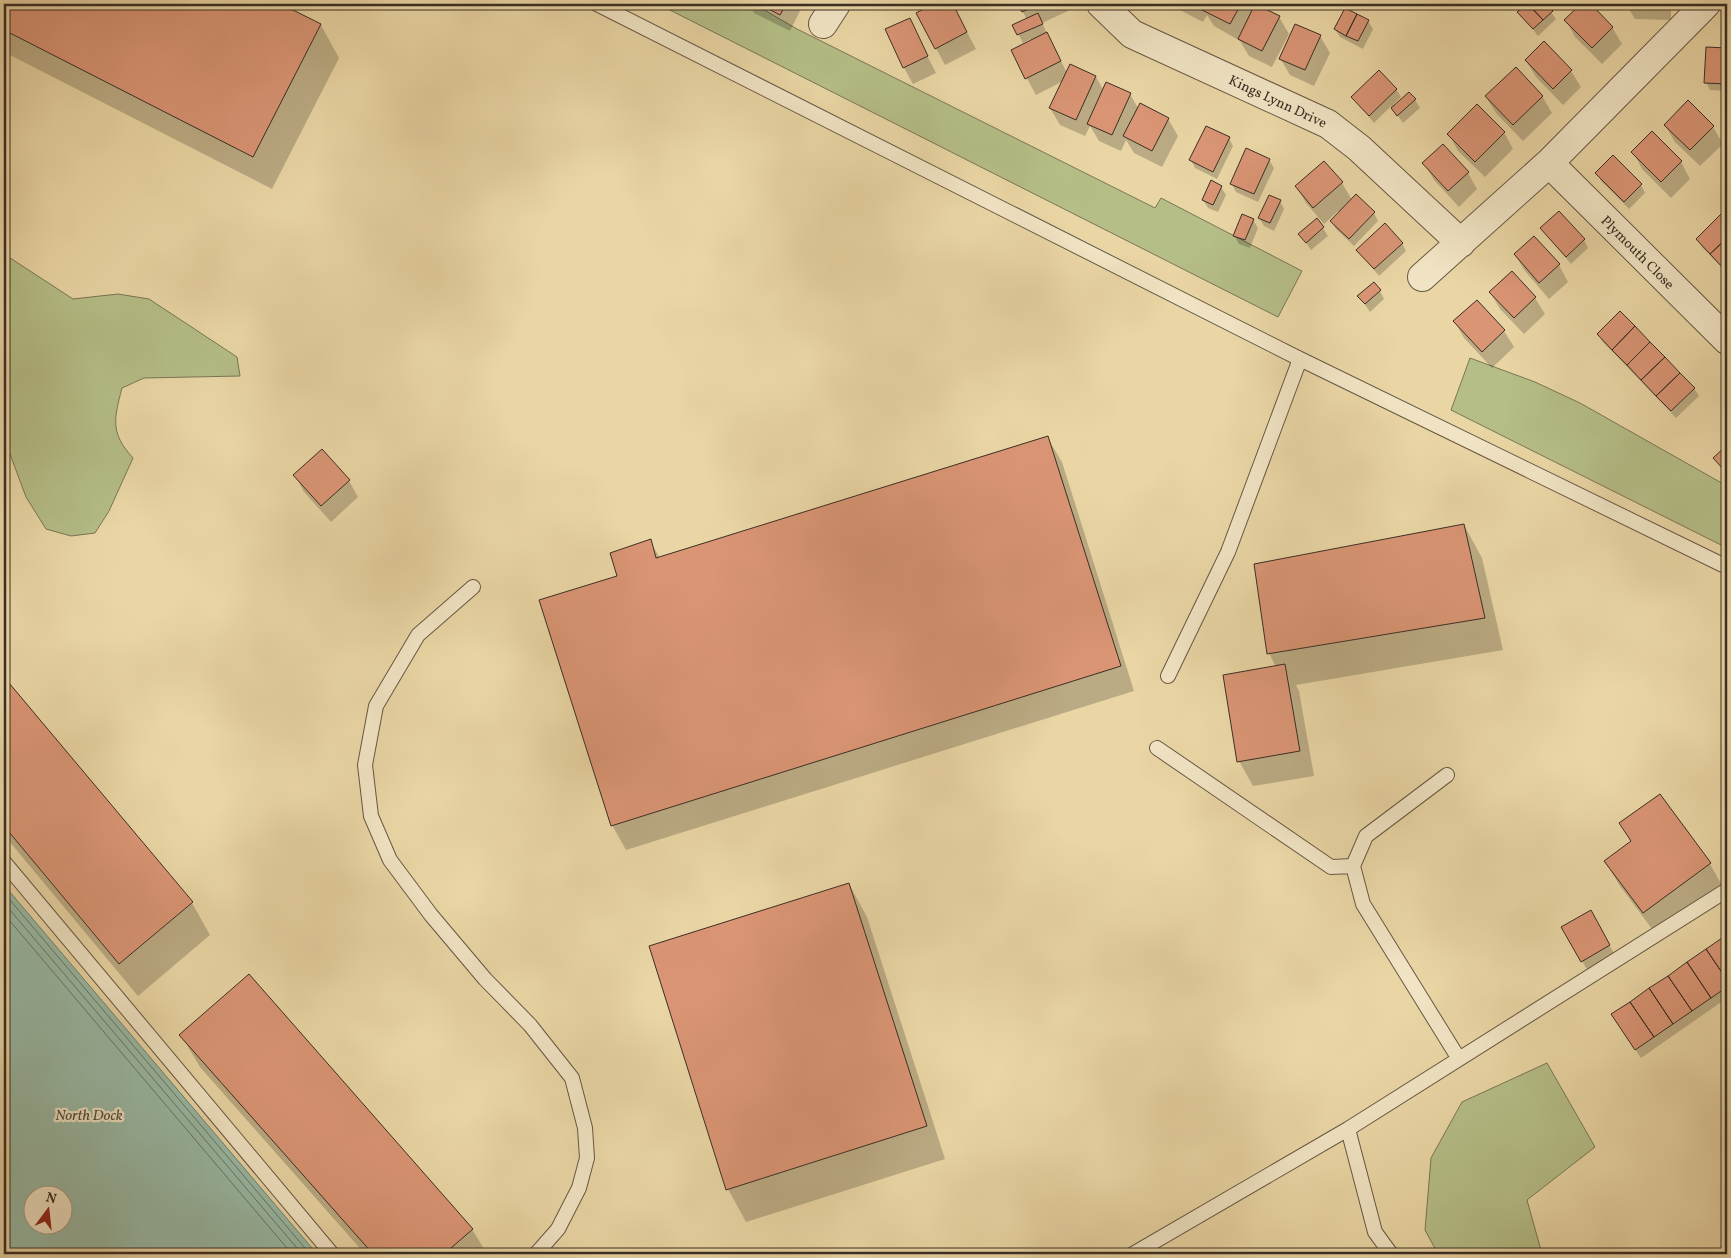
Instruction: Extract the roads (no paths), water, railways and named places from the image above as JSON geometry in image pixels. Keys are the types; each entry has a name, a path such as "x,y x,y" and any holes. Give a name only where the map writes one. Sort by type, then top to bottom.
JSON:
{"street":[{"name":"Kings Lynn Drive","path":"1101,4 1132,34 1328,124 1358,148 1461,243"},
{"path":"1422,277 1549,163 1706,4"},
{"name":"Plymouth Close","path":"1549,163 1727,340"}],"lane":[{"path":"603,5 1300,359 1727,567"},
{"path":"1168,676 1228,552 1300,359"},
{"path":"473,587 418,635 376,706 365,765 371,816 390,860 431,915 485,979 530,1025 572,1078 585,1128 587,1158 579,1188 562,1220 536,1254"},
{"path":"1157,748 1331,867 1353,866"},
{"path":"1447,775 1366,836 1353,866 1362,904 1459,1060"},
{"path":"4,862 332,1254"},
{"path":"1133,1254 1348,1129 1727,890"},
{"path":"1348,1129 1375,1232 1390,1254"}],"water":[{"name":"North Dock","path":"4,885 317,1254 4,1254"}]}
